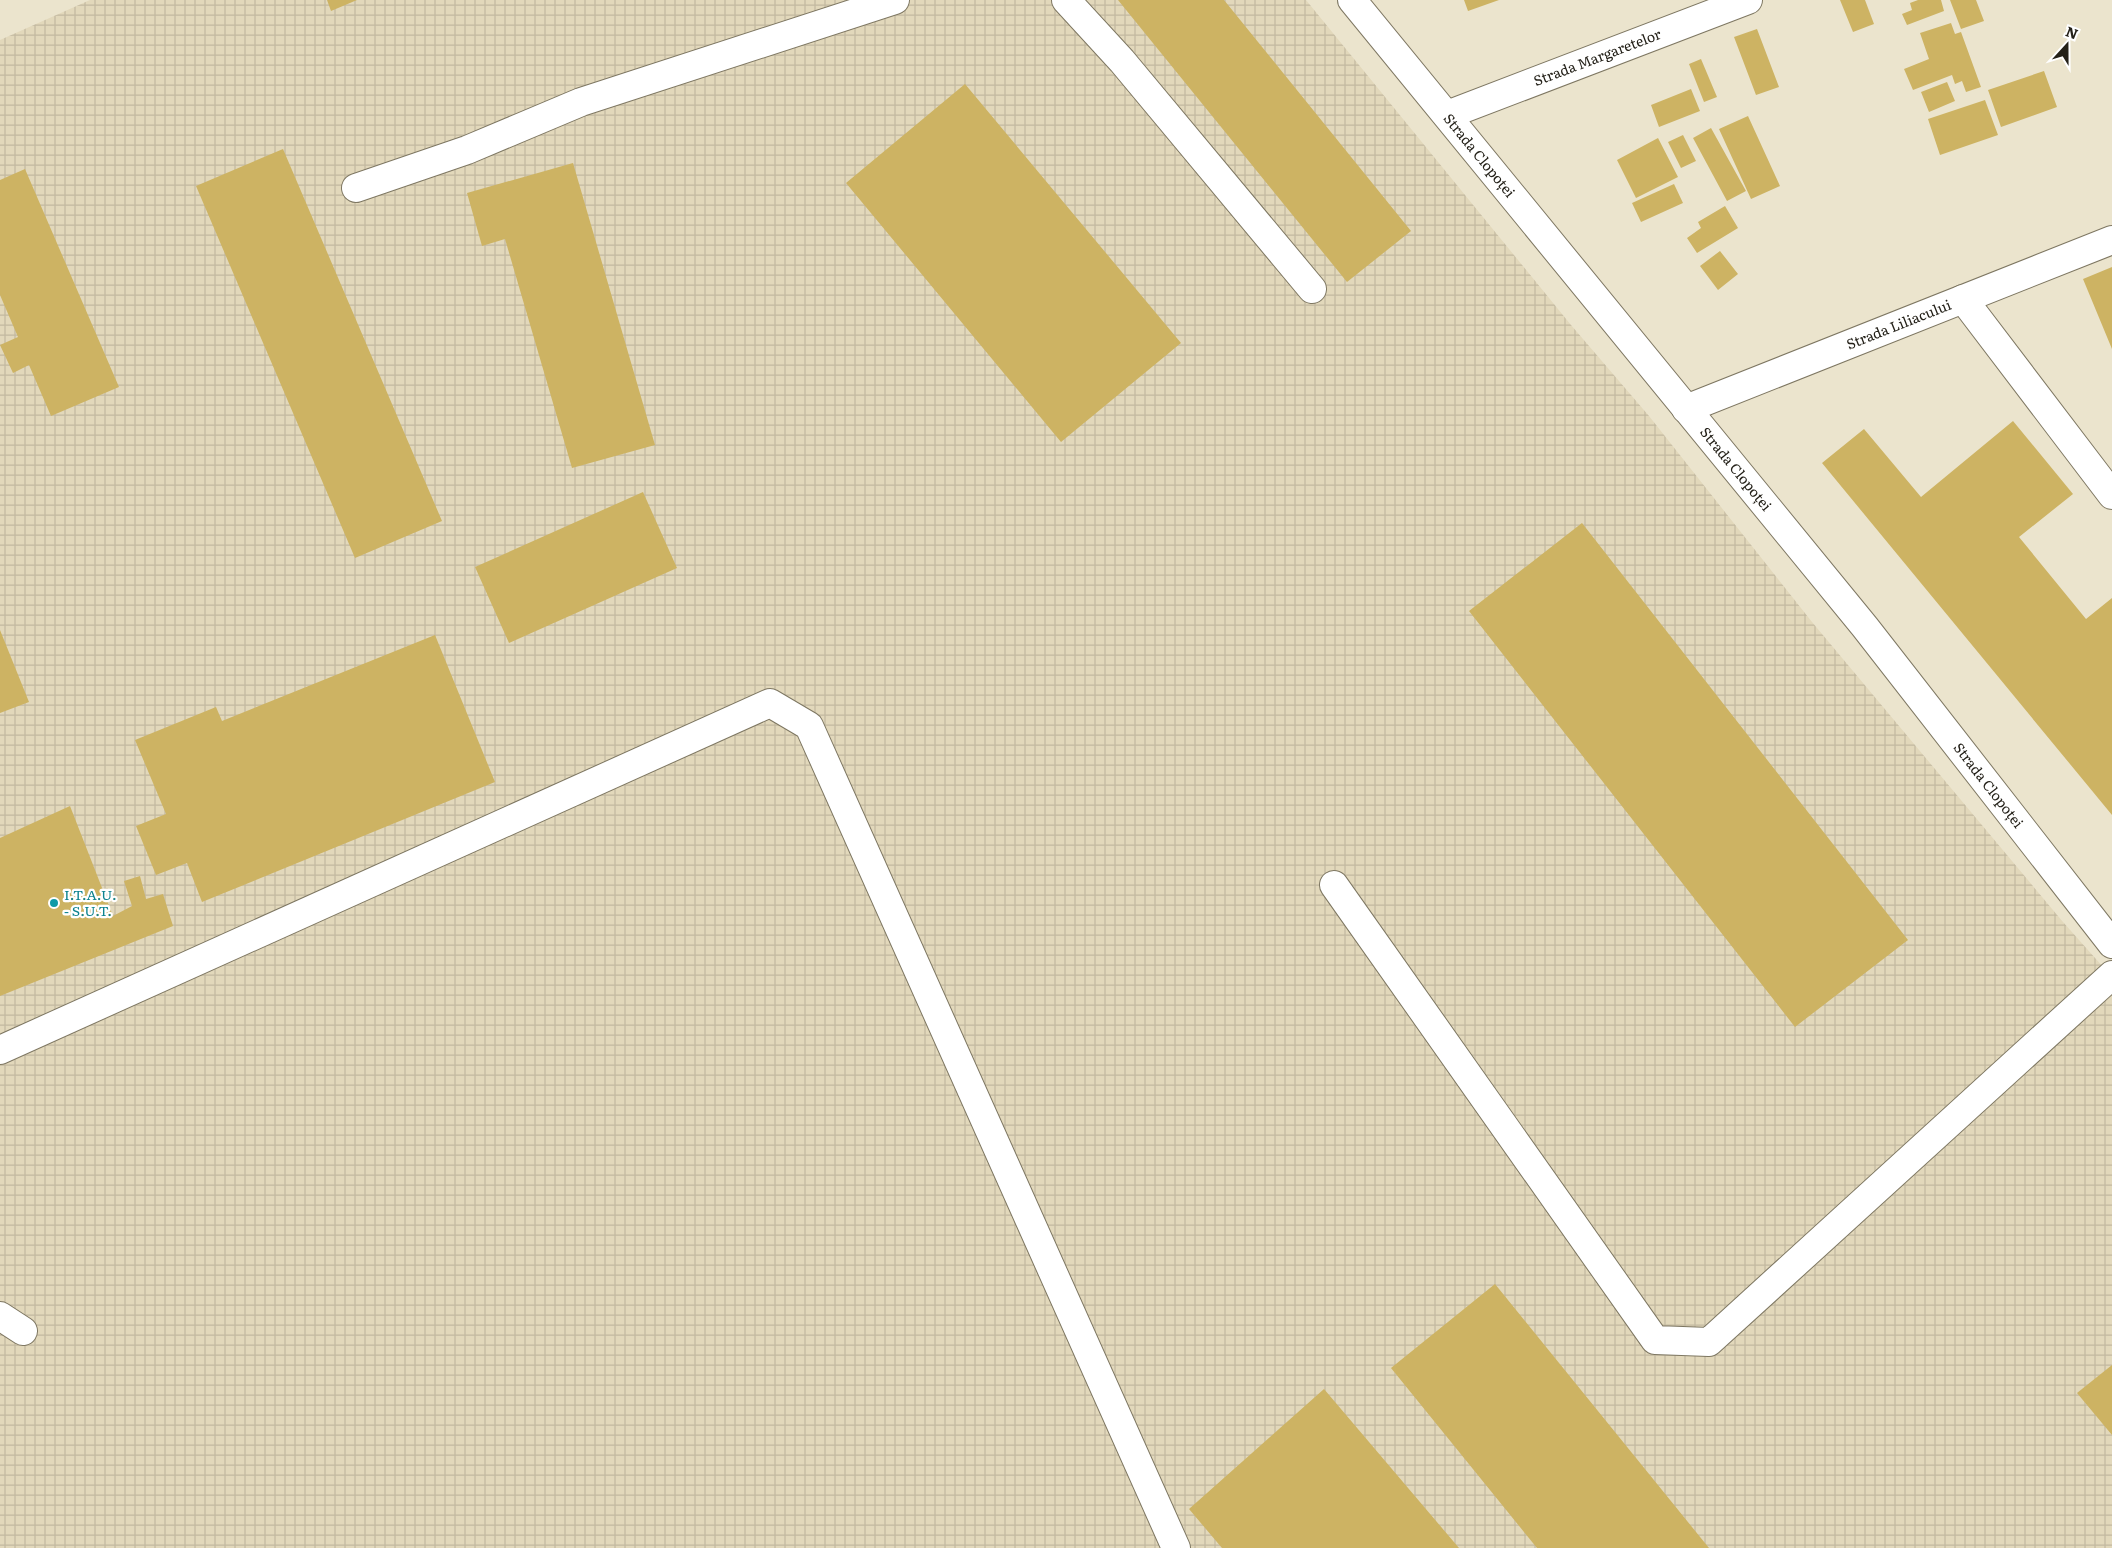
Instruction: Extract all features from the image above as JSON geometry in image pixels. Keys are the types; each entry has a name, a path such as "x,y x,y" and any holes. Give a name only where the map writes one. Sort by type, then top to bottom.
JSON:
{"street":[{"path":"356,188 467,150 582,102 895,0"},
{"path":"1066,0 1128,69 1312,289"},
{"name":"Strada Clopoței","path":"1352,0 1686,410 1865,626 2112,944"},
{"name":"Strada Margaretelor","path":"1447,116 1748,0"},
{"name":"Strada Liliacului","path":"1686,410 2112,240"},
{"path":"1963,299 2112,495"},
{"path":"0,1050 770,703 809,726 1176,1548"},
{"path":"1334,885 1655,1340 1709,1342 2112,975"},
{"path":"0,1316 23,1331"}],"shaded area":[{"path":"90,0 1306,0 1571,325 1649,416 1812,622 2063,922 2112,977 2112,1548 0,1548 0,40"}],"building":[{"path":"327,0 357,0 331,11"},
{"path":"1118,0 1224,0 1411,231 1347,282"},
{"path":"1464,0 1499,0 1468,11"},
{"path":"1840,0 1865,0 1874,24 1853,32"},
{"path":"1918,0 1941,0 1944,11 1907,25 1902,14 1912,10 1910,3"},
{"path":"1950,0 1976,0 1984,21 1961,29"},
{"path":"1951,23 1955,34 1961,32 1981,87 1966,92 1962,81 1955,84 1952,75 1913,90 1904,69 1929,59 1920,33"},
{"path":"1757,29 1779,87 1756,95 1734,37"},
{"path":"1701,59 1717,97 1704,102 1689,64"},
{"path":"2044,71 2057,107 2001,127 1988,90"},
{"path":"1947,82 1955,101 1929,112 1921,92"},
{"path":"965,84 1181,343 1061,442 846,183"},
{"path":"1691,89 1700,111 1659,127 1651,105"},
{"path":"1985,100 1998,135 1940,155 1928,119"},
{"path":"1748,116 1780,186 1751,199 1719,129"},
{"path":"1711,128 1746,191 1727,201 1693,138"},
{"path":"1683,135 1696,161 1681,168 1668,142"},
{"path":"1658,138 1678,177 1636,198 1617,160"},
{"path":"283,149 442,521 355,558 196,186"},
{"path":"573,163 655,445 572,468 505,239 482,246 467,193"},
{"path":"25,169 119,387 51,416 29,365 13,373 0,345 18,337 0,295 0,180"},
{"path":"1674,184 1683,203 1641,222 1632,203"},
{"path":"1725,206 1738,228 1697,253 1687,238 1701,228 1698,222"},
{"path":"1720,251 1738,274 1718,290 1700,266"},
{"path":"2112,267 2112,349 2083,279"},
{"path":"2013,421 2073,494 2019,537 2086,619 2112,598 2112,815 1822,463 1864,429 1921,497"},
{"path":"643,492 677,568 509,643 475,567"},
{"path":"1582,523 1908,940 1795,1027 1469,611"},
{"path":"0,630 29,702 0,713"},
{"path":"435,635 495,782 202,902 187,863 156,875 136,826 166,814 135,740 216,707 222,721"},
{"name":"I.T.A.U. - S.U.T.","path":"70,806 113,916 132,906 124,881 140,876 146,899 163,894 173,926 0,996 0,838"},
{"path":"1495,1284 1709,1548 1537,1548 1391,1368"},
{"path":"2112,1365 2112,1435 2077,1393"},
{"path":"1324,1389 1459,1548 1222,1548 1189,1509"}],"place":[{"name":"I.T.A.U. - S.U.T.","path":"54,903"}]}
